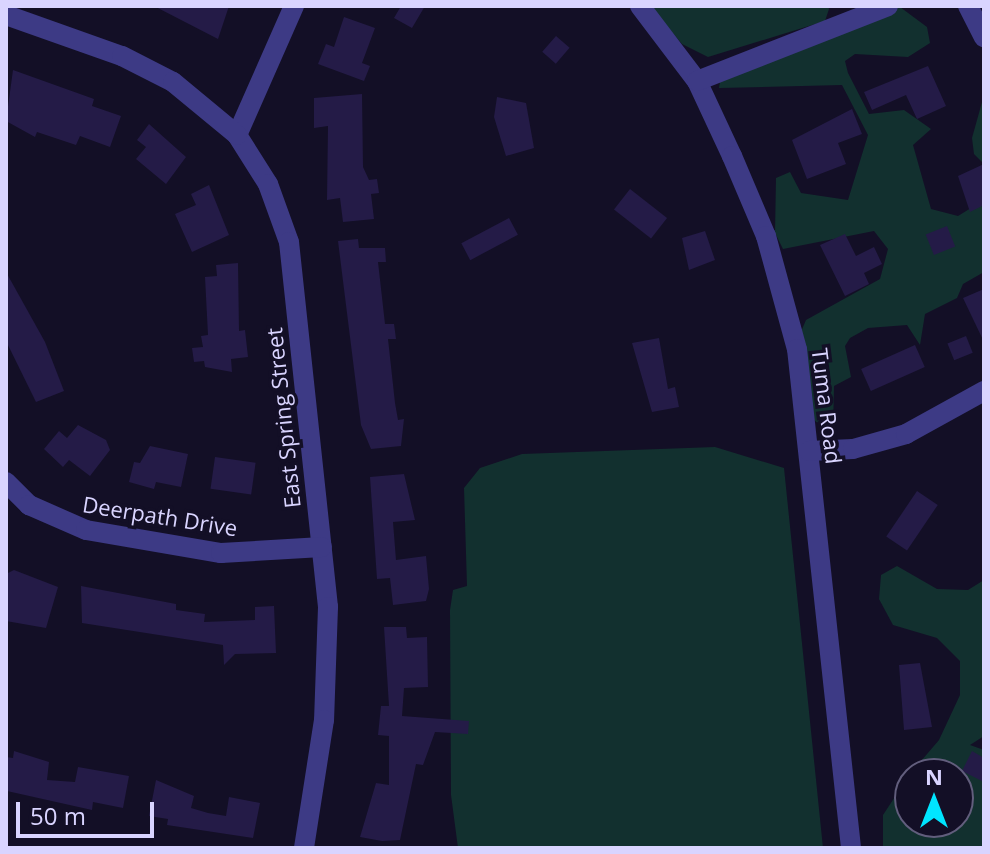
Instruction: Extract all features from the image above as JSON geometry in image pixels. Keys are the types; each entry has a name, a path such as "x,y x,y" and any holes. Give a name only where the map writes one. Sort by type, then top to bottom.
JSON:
{"street":[{"path":"237,135 270,71 294,6"},
{"name":"Tuma Road","path":"640,6 697,81 766,236 797,349 851,848"},
{"path":"697,81 888,6"},
{"path":"968,6 984,37"},
{"name":"East Spring Street","path":"6,15 122,56 173,82 237,135 268,184 289,242 322,547 327,683 304,848"},
{"path":"809,451 892,439 984,391"},
{"name":"Deerpath Drive","path":"6,482 57,522 86,530 221,553 322,547"}],"green space":[{"path":"650,6 828,6 829,9 825,21 708,57 682,44"},
{"path":"900,7 927,27 930,43 908,57 855,54 845,61 848,73 869,114 904,110 931,129 913,145 931,209 958,216 984,200 984,272 963,284 957,298 925,314 920,345 907,325 868,328 850,338 845,346 851,377 834,386 833,432 828,432 813,419 800,334 806,320 880,279 888,249 874,231 783,249 775,233 776,178 790,172 801,193 848,200 868,135 842,85 719,88 720,81"},
{"path":"984,95 984,164 974,154 972,138"},
{"path":"715,447 784,468 823,848 458,848 451,795 450,610 453,590 467,586 464,488 480,468 522,454"},
{"path":"897,566 937,589 968,590 984,580 984,736 970,745 984,750 984,848 883,848 883,815 894,798 894,838 974,838 974,758 924,758 939,740 960,695 960,661 937,638 893,625 879,599 881,575"}],"building":[{"path":"154,6 229,6 218,39"},
{"path":"401,6 425,6 412,28 394,18"},
{"path":"344,17 375,28 362,63 370,66 364,81 318,64 326,44 334,47"},
{"path":"556,36 570,48 556,64 542,52"},
{"path":"928,66 946,106 917,119 906,95 872,110 864,92"},
{"path":"13,70 94,99 92,106 121,116 110,147 80,136 76,145 37,132 35,137 6,121"},
{"path":"362,94 363,167 369,180 377,179 379,193 371,194 374,219 343,222 340,198 327,200 328,126 314,128 314,98"},
{"path":"497,97 526,103 534,148 506,156 494,117"},
{"path":"852,109 862,134 838,143 846,164 807,179 792,140"},
{"path":"149,124 186,157 166,184 136,159 146,147 137,140"},
{"path":"984,164 984,205 970,212 958,176"},
{"path":"209,185 229,235 192,252 175,214 196,205 191,194"},
{"path":"630,189 667,218 651,238 614,209"},
{"path":"509,218 518,235 470,260 461,243"},
{"path":"947,226 955,246 934,255 926,235"},
{"path":"705,231 715,260 689,270 682,238"},
{"path":"845,234 856,256 874,247 882,264 864,273 869,284 845,296 820,245"},
{"path":"358,239 359,248 385,248 386,262 378,262 385,324 394,324 396,339 388,339 398,420 404,419 401,446 371,449 361,425 338,241"},
{"path":"238,263 239,331 245,330 248,357 231,359 232,372 205,367 204,361 194,362 192,348 203,347 201,336 208,335 205,277 217,276 216,265"},
{"path":"6,272 45,342 64,391 36,402 6,341"},
{"path":"984,289 984,342 963,298"},
{"path":"966,336 973,353 954,360 947,343"},
{"path":"659,338 668,389 675,387 679,407 652,412 632,343"},
{"path":"915,345 925,367 871,391 861,369"},
{"path":"78,425 106,440 110,450 90,476 69,460 63,467 44,449 59,431 67,438"},
{"path":"150,446 188,454 181,487 156,482 154,489 129,482 134,462 140,463"},
{"path":"215,457 256,463 251,494 211,489"},
{"path":"404,474 415,520 393,522 396,560 426,556 429,589 426,601 393,605 390,578 377,579 370,477"},
{"path":"917,491 938,505 907,551 886,537"},
{"path":"14,570 58,587 46,628 6,621 6,574"},
{"path":"81,586 176,604 176,610 205,614 204,622 255,620 255,607 274,606 276,653 235,654 224,665 223,645 82,623"},
{"path":"384,627 406,627 407,638 427,637 428,687 404,688 402,716 469,721 468,734 435,732 423,765 416,764 400,840 382,841 360,837 376,783 389,785 389,736 378,735 381,706 389,706"},
{"path":"920,663 932,727 904,730 899,665"},
{"path":"14,751 49,762 47,780 75,782 78,767 129,776 123,808 93,802 92,810 7,791 6,757 13,758"},
{"path":"972,751 984,758 984,782 974,777 974,758 968,758"},
{"path":"156,780 194,796 191,808 208,813 226,816 229,797 260,803 253,838 167,825 168,819 149,816"}]}
